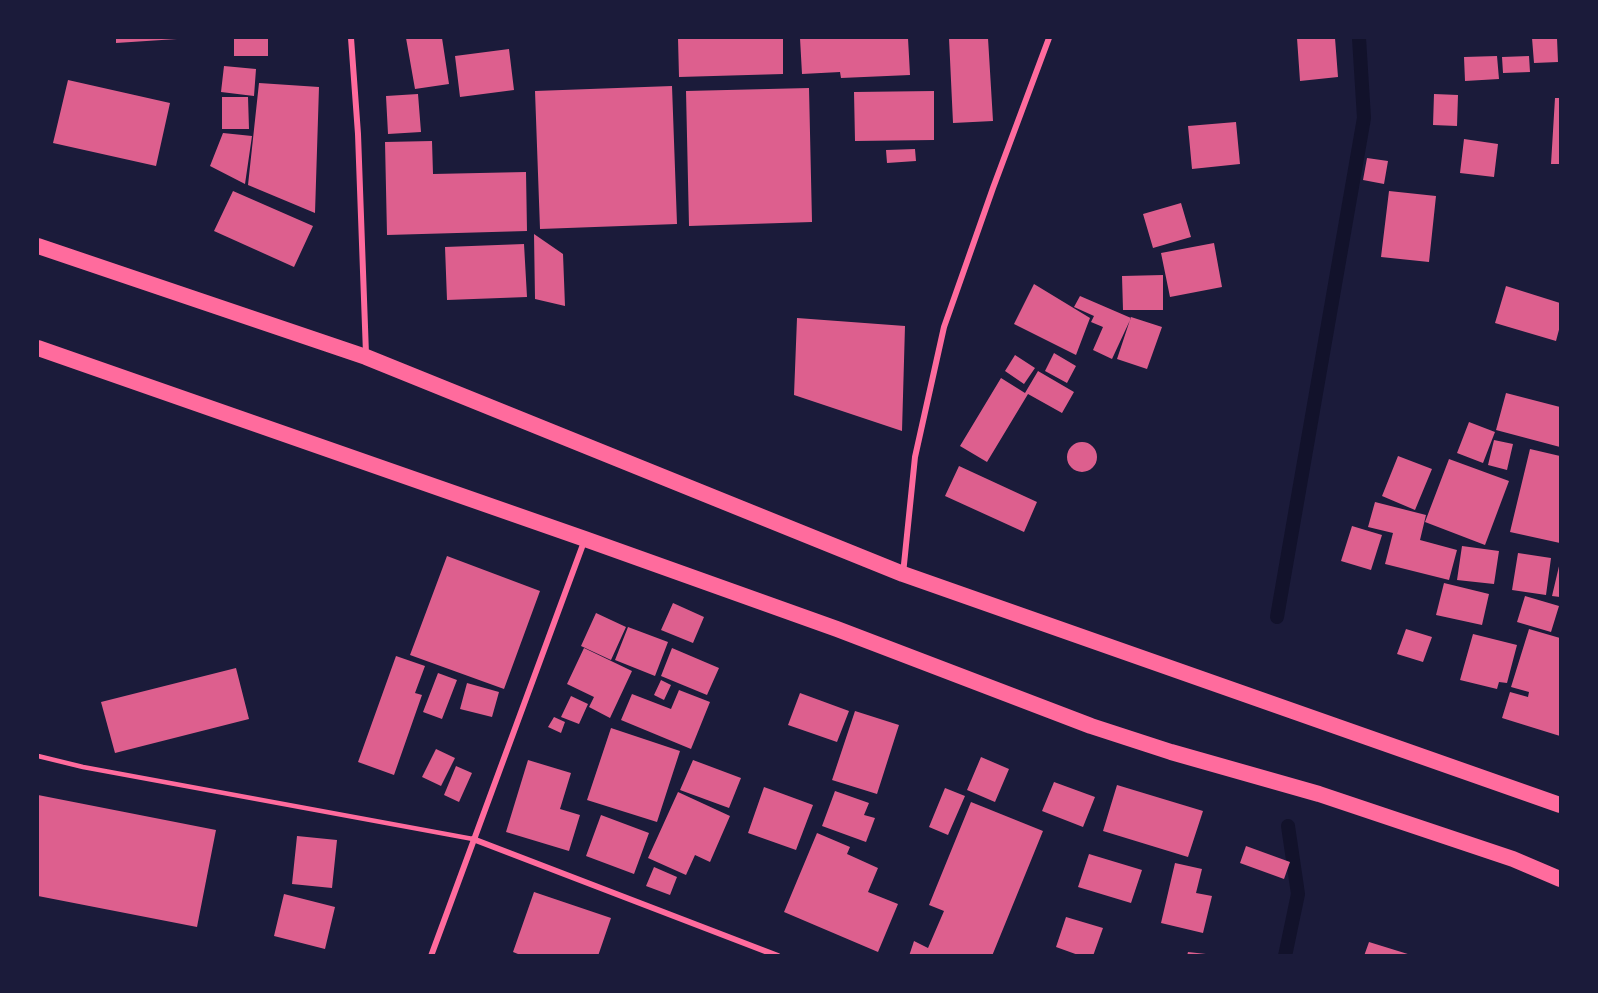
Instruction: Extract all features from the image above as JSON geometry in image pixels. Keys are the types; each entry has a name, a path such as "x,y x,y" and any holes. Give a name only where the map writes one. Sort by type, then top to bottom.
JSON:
{"highway":[{"path":"38,246 366,357 903,574 1560,805"},
{"path":"38,348 837,629 1091,726 1171,752 1319,794 1513,859 1560,879"}],"street":[{"path":"351,38 358,134 366,357"},
{"path":"903,574 915,458 944,327 993,188 1050,38"},
{"path":"430,956 585,539"},
{"path":"473,839 778,956"}],"lane":[{"path":"38,756 94,769 473,839"}],"building":[{"path":"116,38 177,38 177,39 116,43"},
{"path":"234,38 268,38 268,56 234,56"},
{"path":"406,38 442,38 449,84 415,89"},
{"path":"678,38 783,38 783,74 679,77"},
{"path":"800,38 908,38 910,75 841,78 840,72 802,74"},
{"path":"949,38 988,38 993,121 953,123"},
{"path":"1297,38 1335,38 1338,77 1300,81"},
{"path":"1532,38 1557,38 1558,62 1534,63"},
{"path":"509,49 514,90 460,97 455,56"},
{"path":"1497,56 1499,79 1465,81 1464,57"},
{"path":"1529,56 1530,72 1503,73 1502,57"},
{"path":"224,66 256,69 254,96 221,92"},
{"path":"68,80 170,103 156,166 53,143"},
{"path":"259,83 319,87 315,213 248,185"},
{"path":"672,86 677,224 540,229 535,91"},
{"path":"809,88 812,222 689,226 686,91"},
{"path":"934,91 934,140 855,141 854,92"},
{"path":"418,94 421,132 388,134 386,96"},
{"path":"1434,94 1458,95 1457,126 1433,125"},
{"path":"222,97 248,97 249,129 222,129"},
{"path":"1555,98 1560,98 1560,164 1551,164"},
{"path":"1236,122 1240,164 1192,169 1188,126"},
{"path":"223,133 252,136 245,184 210,166"},
{"path":"1464,139 1498,144 1494,177 1460,173"},
{"path":"432,141 433,174 526,172 527,231 387,235 385,142"},
{"path":"915,149 916,161 887,163 886,150"},
{"path":"1367,158 1388,161 1384,184 1363,180"},
{"path":"233,191 313,226 294,267 214,231"},
{"path":"1389,191 1436,196 1429,262 1381,257"},
{"path":"1181,203 1191,237 1153,248 1143,214"},
{"path":"534,234 563,254 565,306 535,299"},
{"path":"1214,243 1222,287 1170,297 1161,253"},
{"path":"524,244 527,297 447,300 445,247"},
{"path":"1163,275 1163,310 1123,310 1122,276"},
{"path":"1034,284 1090,318 1076,355 1014,324"},
{"path":"1506,286 1560,303 1560,326 1556,341 1495,323"},
{"path":"1080,296 1131,318 1112,359 1093,350 1103,327 1091,322 1094,316 1074,307"},
{"path":"1131,317 1162,327 1147,369 1117,359"},
{"path":"797,318 905,326 902,431 794,395"},
{"path":"1054,353 1076,366 1067,383 1045,371"},
{"path":"1015,355 1035,368 1024,384 1005,371"},
{"path":"1038,371 1074,392 1062,413 1028,394 987,462 960,446 1001,378 1025,393"},
{"path":"1506,393 1560,407 1560,447 1496,430"},
{"path":"1469,422 1495,432 1483,463 1457,453"},
{"path":"1494,440 1513,444 1507,470 1488,465"},
{"path":"1082,442 1088,443 1096,451 1096,463 1088,471 1082,472 1076,471 1068,463 1067,457 1068,451 1076,443"},
{"path":"1530,449 1560,456 1560,543 1510,532"},
{"path":"1398,456 1432,469 1415,510 1382,496"},
{"path":"1449,459 1509,481 1485,545 1425,522"},
{"path":"959,466 1037,502 1024,532 945,496"},
{"path":"1375,502 1426,515 1420,540 1457,550 1449,580 1385,564 1393,533 1368,527"},
{"path":"1352,526 1382,535 1371,570 1341,561"},
{"path":"1462,546 1499,551 1494,584 1457,580"},
{"path":"1518,553 1551,558 1546,595 1512,590"},
{"path":"447,556 540,591 504,689 410,655"},
{"path":"1560,562 1560,597 1552,596"},
{"path":"1444,583 1489,594 1482,625 1436,615"},
{"path":"1525,596 1559,606 1551,632 1517,622"},
{"path":"673,603 704,617 693,643 661,630"},
{"path":"596,613 626,627 611,660 581,646"},
{"path":"628,627 668,642 655,676 615,660"},
{"path":"1406,629 1432,637 1423,662 1397,654"},
{"path":"1529,629 1560,638 1560,736 1502,718 1510,692 1528,697 1529,692 1511,687"},
{"path":"1473,634 1517,645 1507,683 1499,682 1497,689 1460,680"},
{"path":"584,648 632,671 610,718 589,707 594,697 567,684"},
{"path":"672,648 719,668 707,695 661,676"},
{"path":"396,656 425,666 415,693 422,695 394,775 358,762"},
{"path":"236,668 249,719 115,753 101,702"},
{"path":"438,673 457,680 442,719 423,712"},
{"path":"661,680 671,685 664,700 654,695"},
{"path":"467,683 499,692 492,717 460,709"},
{"path":"679,690 710,702 691,749 621,720 632,694 671,709"},
{"path":"800,693 849,711 837,742 788,725"},
{"path":"571,696 588,704 579,724 561,717"},
{"path":"855,711 899,725 877,794 832,780"},
{"path":"554,717 565,722 561,733 548,727"},
{"path":"611,728 680,751 657,822 587,800"},
{"path":"436,749 455,758 441,786 422,777"},
{"path":"981,757 1009,769 995,802 967,790"},
{"path":"528,760 571,773 560,809 580,815 569,851 506,832"},
{"path":"693,760 741,778 729,808 680,790"},
{"path":"456,766 472,773 459,802 444,795"},
{"path":"1054,782 1095,797 1083,827 1042,811"},
{"path":"1117,785 1203,811 1188,857 1103,831"},
{"path":"764,787 813,805 796,850 748,833"},
{"path":"945,788 965,796 948,835 929,827"},
{"path":"835,791 869,803 864,815 875,818 866,842 822,826"},
{"path":"678,792 730,816 710,862 695,855 686,875 648,858"},
{"path":"38,795 216,830 197,927 38,896"},
{"path":"971,802 1043,831 992,956 909,956 914,941 928,948 944,911 929,905"},
{"path":"601,815 649,833 634,874 586,856"},
{"path":"817,833 850,847 847,854 878,868 868,892 898,904 878,952 784,912"},
{"path":"297,836 337,840 332,888 292,884"},
{"path":"1246,846 1290,862 1284,879 1240,863"},
{"path":"1089,854 1142,870 1131,903 1078,887"},
{"path":"1175,863 1202,869 1196,893 1212,896 1203,933 1161,923"},
{"path":"654,867 677,877 670,895 646,886"},
{"path":"534,892 611,918 598,956 523,956 513,952"},
{"path":"284,894 335,907 325,949 274,936"},
{"path":"1066,917 1103,928 1093,956 1081,956 1056,947"},
{"path":"1369,942 1411,955 1411,956 1364,956"},
{"path":"1188,952 1206,954 1206,956 1187,956"}],"waterway":[{"path":"1277,617 1364,118 1359,38"},
{"path":"1285,956 1298,894 1288,826"}]}
